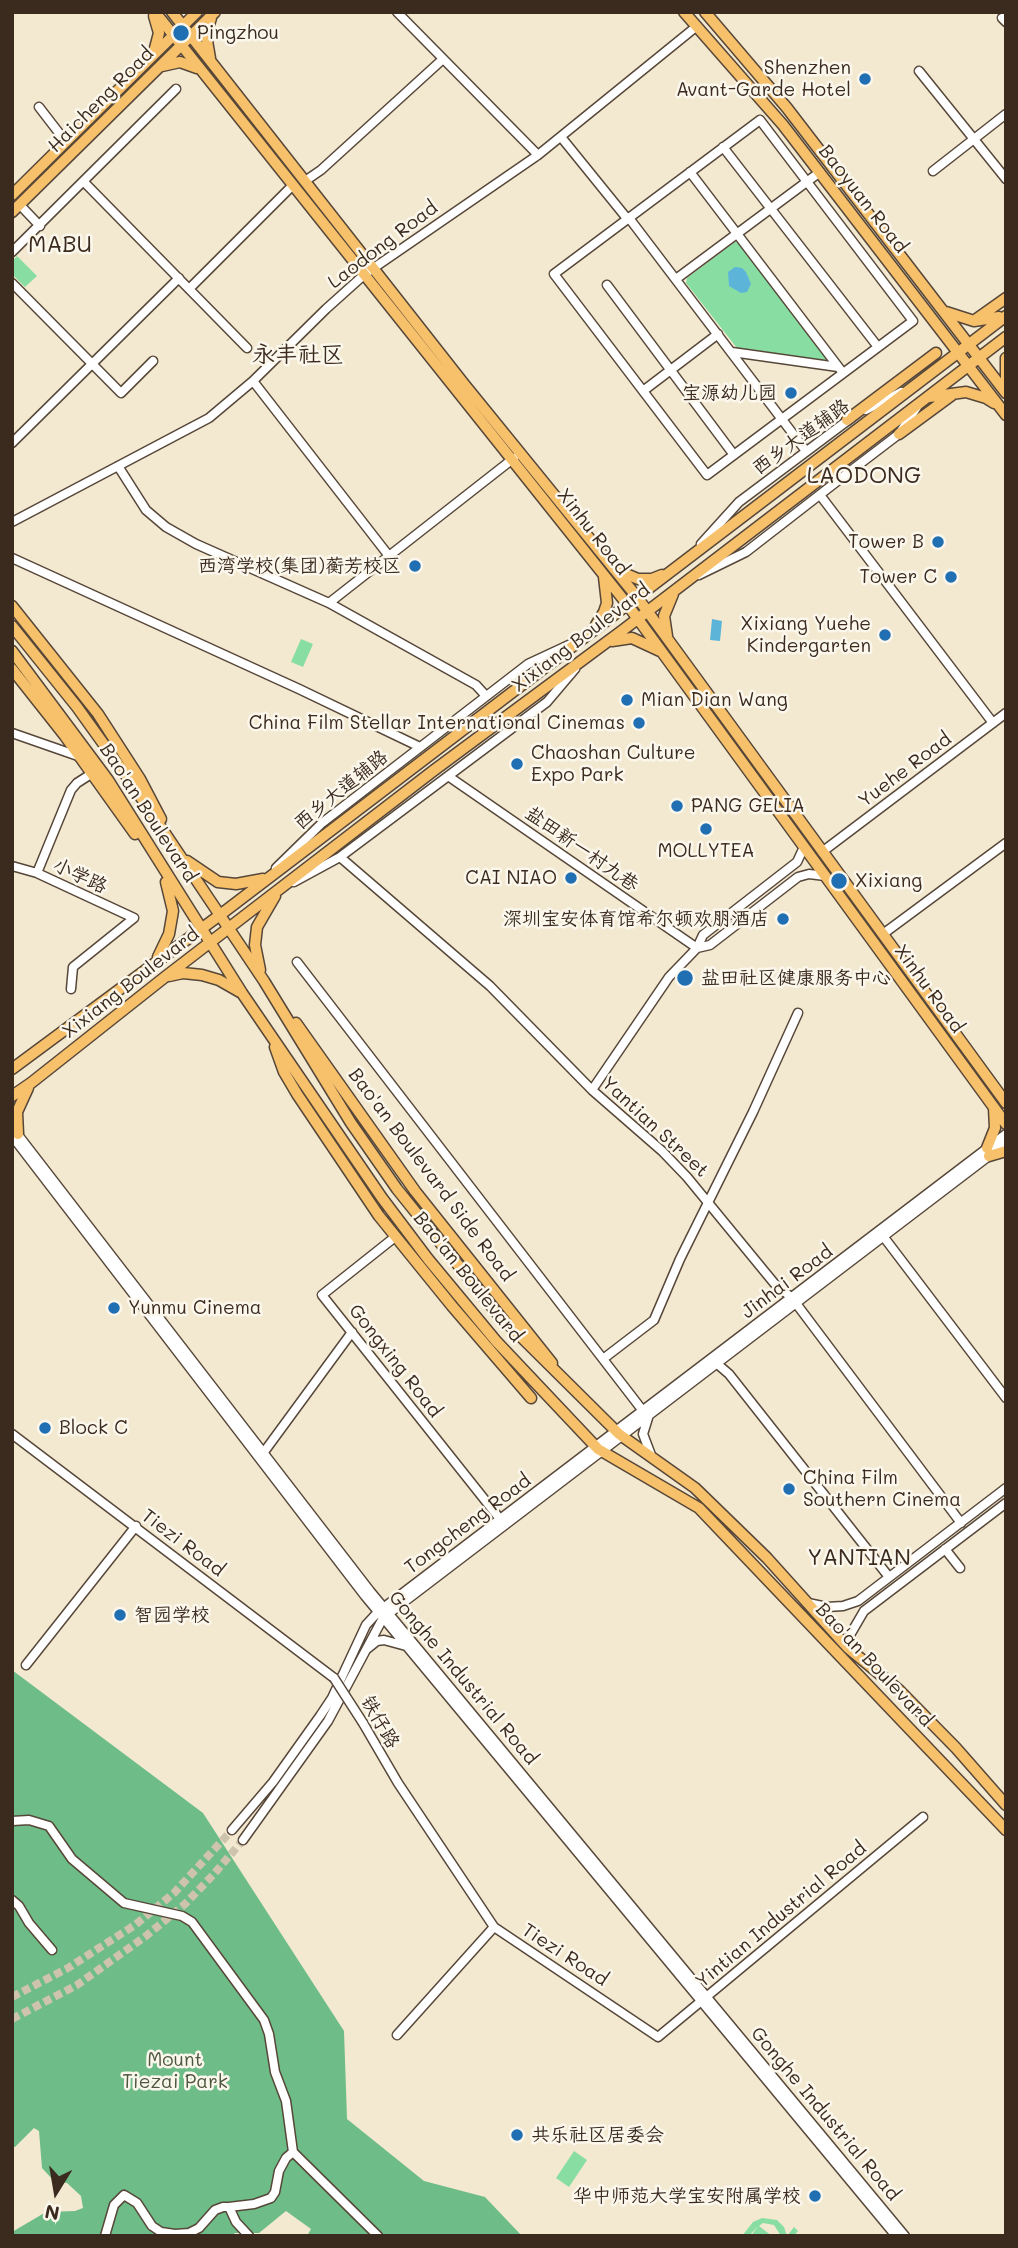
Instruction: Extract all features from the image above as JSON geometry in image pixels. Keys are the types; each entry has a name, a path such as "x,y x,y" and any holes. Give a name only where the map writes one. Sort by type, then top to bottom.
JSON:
{"main road":[{"name":"Xinhu Road","path":"154,12 293,186 369,271"},
{"path":"151,58 159,33 154,12"},
{"name":"Xinhu Road","path":"172,12 305,181 369,271 516,456 603,573 638,618 668,650 822,852 1005,1101"},
{"name":"Haicheng Road","path":"12,195 197,12"},
{"name":"Baoyuan Road","path":"684,12 783,125 1006,415"},
{"path":"213,65 206,41 207,29 214,13"},
{"name":"Haicheng Road","path":"16,208 214,13"},
{"name":"Baoyuan Road","path":"710,14 787,108 1006,393"},
{"path":"157,69 169,63 180,62 192,65 203,73"},
{"path":"921,304 930,306 933,303 932,297"},
{"path":"974,321 1006,298"},
{"path":"942,310 964,320 974,321 1006,315"},
{"name":"Xixiang Boulevard","path":"15,1066 220,915 1006,315"},
{"path":"910,387 936,353 938,326"},
{"name":"Xixiang Boulevard","path":"12,1096 433,771 1006,337"},
{"path":"847,420 936,353"},
{"path":"1006,358 1006,380"},
{"path":"922,400 966,391 986,398 1006,415"},
{"path":"899,433 956,392"},
{"name":"Xinhu Road","path":"516,456 637,597 668,650 804,847 1006,1124"},
{"path":"610,565 638,579 653,579 670,572"},
{"path":"589,633 601,619 606,606 607,591 603,573"},
{"path":"602,645 621,638 632,638 668,650 664,615 678,587"},
{"path":"12,606 97,714 148,792 180,856 201,873 218,882 236,884 267,878"},
{"name":"Bao'an Boulevard","path":"12,626 102,741 264,981 351,1124 397,1189 496,1311 571,1389 619,1434 695,1488 767,1558 848,1648 899,1690 956,1748 1006,1805"},
{"name":"Bao'an Boulevard","path":"12,651 108,780 242,993 382,1198 496,1341 599,1449 699,1508 1006,1830"},
{"path":"12,669 161,867 173,911 169,934 155,961"},
{"path":"264,981 258,964 256,936 262,917 279,890"},
{"path":"165,977 183,973 202,975 219,980 242,993"},
{"path":"273,1039 284,1072 297,1094 395,1237 531,1398"},
{"path":"14,1134 20,1102 31,1083"},
{"path":"993,1108 995,1128 988,1152 1006,1151"}],"street":[{"path":"397,12 538,155"},
{"path":"1006,16 1002,18 1006,22"},
{"name":"Laodong Road","path":"12,522 209,418 253,381 369,271 538,155 697,26"},
{"path":"305,181 321,170 443,59"},
{"path":"919,71 1006,179"},
{"path":"12,252 176,89"},
{"path":"39,107 66,142"},
{"path":"933,172 1006,114"},
{"path":"760,120 913,321 841,370 707,475 554,274 690,172 760,120"},
{"path":"561,137 629,218 783,418 806,452"},
{"path":"723,148 878,347"},
{"path":"690,172 841,370"},
{"path":"676,279 820,172"},
{"path":"84,182 247,348"},
{"path":"189,289 293,186"},
{"path":"16,208 40,226"},
{"path":"12,443 178,278"},
{"path":"12,283 121,393 153,361"},
{"path":"607,285 734,455"},
{"path":"643,391 718,334"},
{"path":"732,352 841,370"},
{"path":"253,381 389,556"},
{"name":"西乡大道辅路","path":"692,555 739,502 847,420 910,387"},
{"path":"678,587 746,552 899,433 922,400"},
{"path":"329,603 516,456"},
{"path":"118,466 146,510 166,527 196,544 329,603 476,685 486,696"},
{"path":"820,495 993,723"},
{"path":"12,558 312,694 420,747"},
{"name":"西乡大道辅路","path":"267,878 323,823 528,664 580,640"},
{"path":"279,890 340,857 547,702 585,658"},
{"name":"Yuehe Road","path":"822,852 1006,713"},
{"path":"12,733 78,756"},
{"path":"37,873 71,790 91,774"},
{"name":"盐田新一村九巷","path":"449,776 697,948"},
{"path":"883,934 1006,843"},
{"path":"592,1090 669,976 697,948 703,934 797,862 804,847"},
{"name":"Yantian Street","path":"340,857 490,986 592,1090 662,1151 709,1202 774,1283 795,1301 961,1522"},
{"name":"小学路","path":"12,866 37,873 134,918 73,967 71,989"},
{"path":"697,948 710,945 798,877 809,874 825,876"},
{"path":"297,962 646,1414 644,1440 655,1460"},
{"path":"603,1359 654,1320 680,1259 799,1013"},
{"name":"Gonghe Industrial Road","path":"14,1134 264,1452 407,1646 905,2236"},
{"name":"Gonghe Industrial Road","path":"14,1134 384,1613 704,1999 896,2236"},
{"name":"Jinhai Road","path":"590,1456 988,1152 1006,1134"},
{"name":"Jinhai Road","path":"988,1152 1006,1143"},
{"path":"882,1234 1006,1398"},
{"name":"Gongxing Road","path":"395,1237 322,1295 500,1519"},
{"path":"264,1452 352,1332"},
{"path":"714,1362 729,1374 888,1577"},
{"name":"Tiezi Road","path":"12,1434 334,1678"},
{"name":"Tongcheng Road","path":"232,1830 273,1782 332,1698 366,1625 590,1456"},
{"name":"Tongcheng Road","path":"243,1840 328,1721 384,1613 500,1519 590,1456"},
{"path":"864,1611 855,1609 858,1601 1006,1488"},
{"path":"848,1648 850,1635 864,1611 1006,1503"},
{"path":"26,1665 136,1527"},
{"path":"945,1549 960,1568"},
{"path":"808,1603 827,1607 858,1601"},
{"path":"365,1651 370,1645 384,1640 407,1646"},
{"name":"铁仔路","path":"334,1678 398,1783"},
{"name":"Tiezi Road","path":"398,1783 494,1927 659,2037"},
{"name":"Yintian Industrial Road","path":"659,2037 923,1817"},
{"path":"12,1821 29,1820 49,1826 72,1859 124,1903 181,1916 192,1922 264,2020 275,2073 286,2101 293,2152 378,2236"},
{"path":"12,1900 52,1950"},
{"path":"397,2035 494,1927"},
{"path":"105,2236 114,2205 124,2195 137,2203 152,2225 161,2232 174,2234 189,2233 199,2228 215,2210 223,2207 254,2204 271,2198 275,2192 279,2171 293,2152"},
{"path":"229,2207 236,2222 248,2236"}],"green space":[{"path":"735,242 739,243 826,357 825,361 737,348 686,283 687,278"},
{"path":"17,256 37,276 25,287 12,274 12,261"},
{"path":"301,639 313,644 303,667 291,662"},
{"name":"Mount Tiezai Park","path":"12,1670 203,1813 344,2031 347,2119 424,2181 485,2197 522,2236 307,2236 311,2229 286,2211 259,2233 235,2233 231,2236 12,2236 12,2232 46,2212 75,2211 83,2208 81,2196 67,2183 54,2181 42,2168 39,2131 34,2128 12,2147"},
{"path":"574,2151 587,2160 569,2187 556,2178"},
{"path":"762,2218 777,2220 784,2227 787,2236 781,2236 774,2225 763,2223 759,2226 772,2236 751,2236 758,2226 749,2236 742,2236 753,2222"},
{"path":"794,2227 798,2231 794,2236 787,2236"}],"water":[{"path":"735,267 746,272 751,284 747,292 741,293 729,286 728,272"},
{"path":"712,619 722,621 720,641 710,640"}],"tunnel":[{"path":"12,1997 68,1968 135,1925 174,1893 232,1830"},
{"path":"12,2019 77,1985 146,1936 185,1904 243,1840"}],"place":[{"name":"Pingzhou","path":"181,33"},
{"name":"Shenzhen Avant-Garde Hotel","path":"865,79"},
{"name":"宝源幼儿园","path":"791,393"},
{"name":"Tower B","path":"938,542"},
{"name":"西湾学校(集团)蘅芳校区","path":"415,566"},
{"name":"Tower C","path":"951,577"},
{"name":"Xixiang Yuehe Kindergarten","path":"885,635"},
{"name":"Mian Dian Wang","path":"627,700"},
{"name":"China Film Stellar International Cinemas","path":"639,723"},
{"name":"Chaoshan Culture Expo Park","path":"517,764"},
{"name":"PANG GELIA","path":"677,806"},
{"name":"MOLLYTEA","path":"706,829"},
{"name":"CAI NIAO","path":"571,878"},
{"name":"Xixiang","path":"839,881"},
{"name":"深圳宝安体育馆希尔顿欢朋酒店","path":"783,919"},
{"name":"盐田社区健康服务中心","path":"685,978"},
{"name":"Yunmu Cinema","path":"114,1308"},
{"name":"Block C","path":"45,1428"},
{"name":"China Film Southern Cinema","path":"789,1489"},
{"name":"智园学校","path":"120,1615"},
{"name":"共乐社区居委会","path":"517,2135"},
{"name":"华中师范大学宝安附属学校","path":"815,2196"}],"district":[{"name":"MABU","path":"60,245"},
{"name":"永丰社区","path":"298,355"},
{"name":"LAODONG","path":"864,476"},
{"name":"YANTIAN","path":"859,1558"}]}
